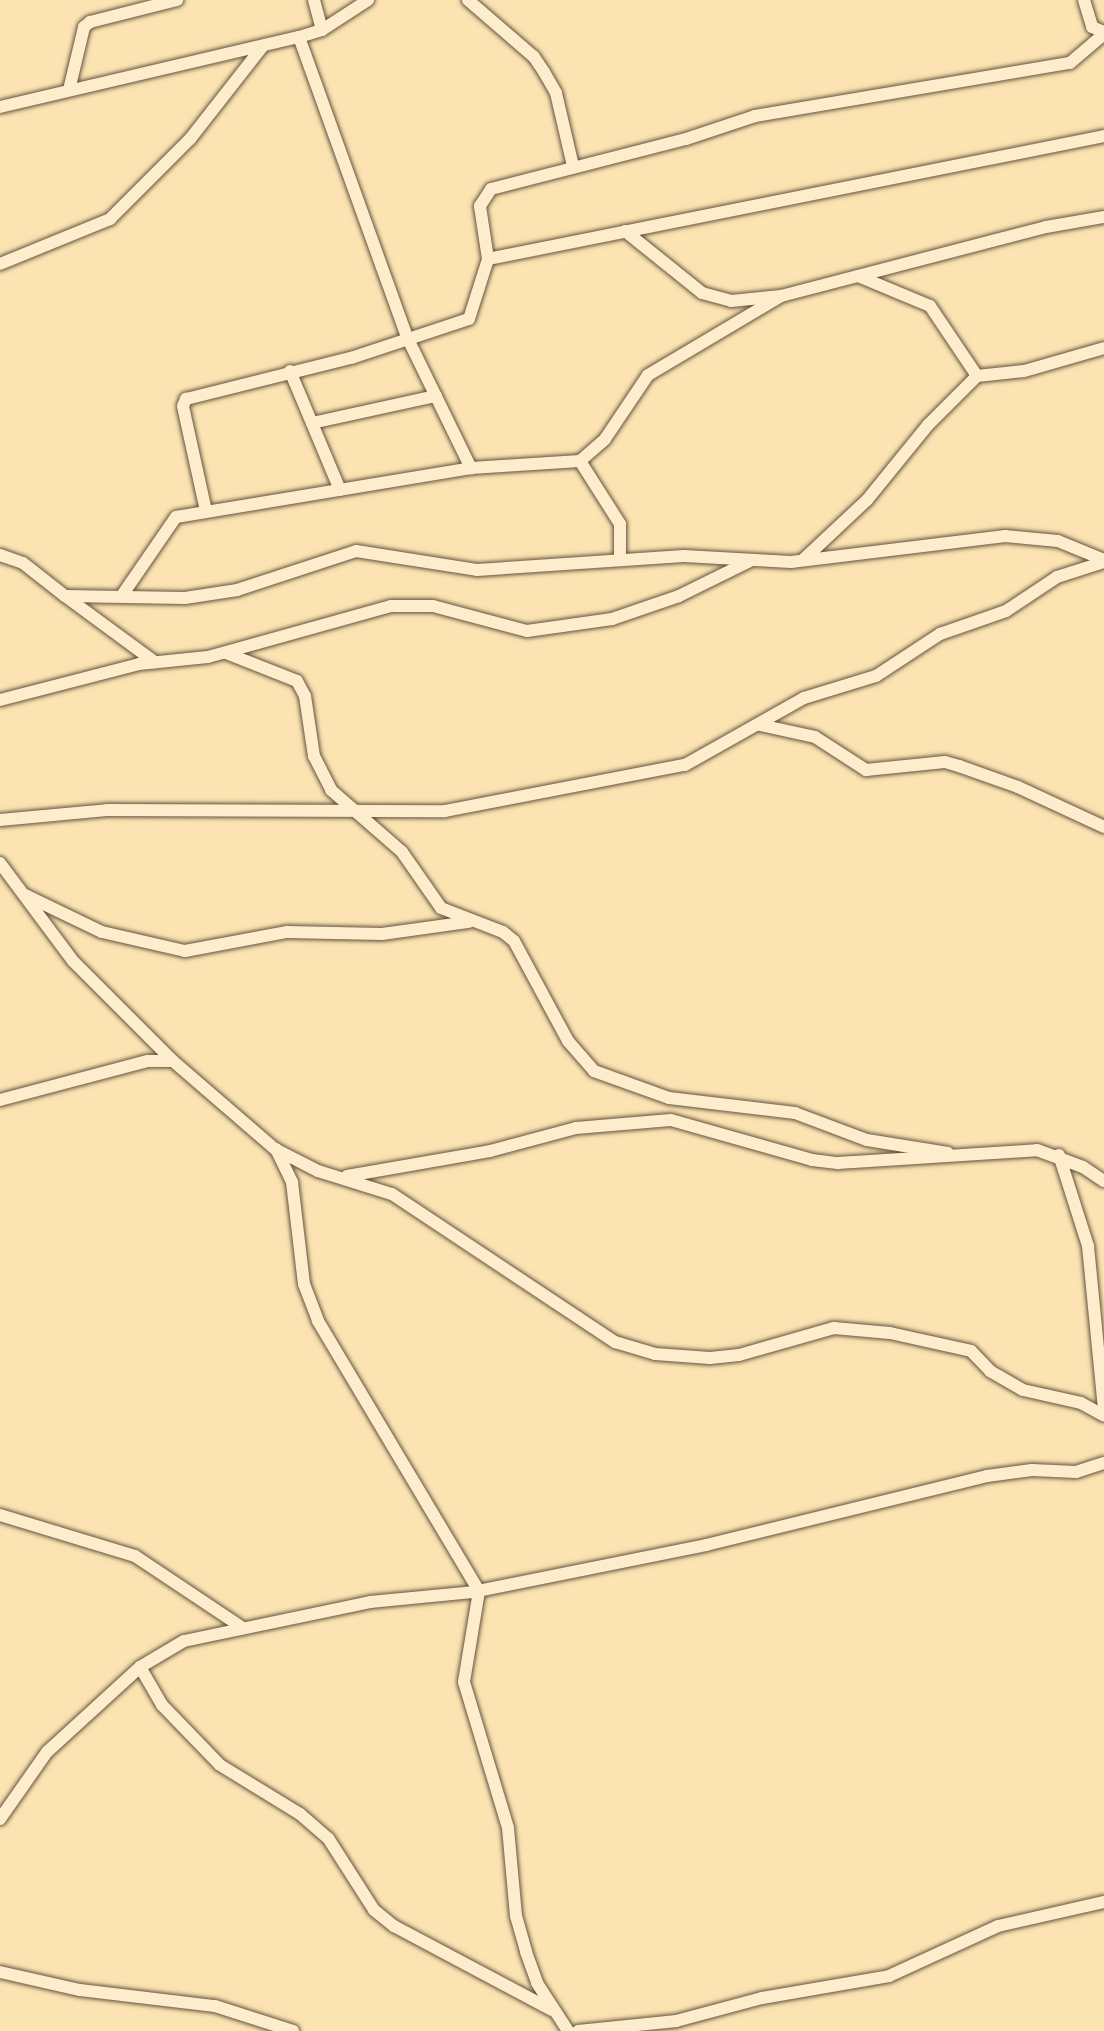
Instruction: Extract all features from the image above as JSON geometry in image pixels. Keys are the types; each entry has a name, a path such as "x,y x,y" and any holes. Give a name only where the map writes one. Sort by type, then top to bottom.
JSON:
{"street":[{"path":"69,90 84,27 90,22 177,0"},
{"path":"314,0 322,30"},
{"path":"0,107 299,37 322,30 368,0"},
{"path":"468,0 534,57 544,72 556,93 573,166"},
{"path":"206,511 183,406 186,399 408,340 469,319 488,258 480,220 485,195 491,189 686,139 755,116 1070,63 1104,33 1092,27 1084,0"},
{"path":"299,37 408,340 471,468"},
{"path":"0,264 110,219 190,139 262,46"},
{"path":"488,258 1104,136"},
{"path":"625,231 702,293 716,299 781,296 1104,217"},
{"path":"858,276 930,306 978,376"},
{"path":"123,594 168,523 206,511 471,468 580,461 605,439 648,375 781,296"},
{"path":"804,559 867,500 928,425 978,376 1024,371 1104,348"},
{"path":"290,371 340,490"},
{"path":"312,423 436,396"},
{"path":"580,461 620,524 620,559"},
{"path":"65,596 206,596 356,551 477,570 684,556 754,560 879,555 1005,536 1058,541 1104,561"},
{"path":"0,555 23,563 155,662"},
{"path":"0,700 155,662 226,653 310,626 413,603 527,631 612,619 679,596 754,560"},
{"path":"0,820 88,810 473,808 685,765 819,690 876,676 952,628 1017,606 1057,576 1104,561"},
{"path":"226,653 297,681 305,696 321,774 349,809 401,852 441,908 469,922 503,932 514,941 568,1041 594,1071 668,1098 795,1112 867,1140 948,1153"},
{"path":"760,725 815,737 866,770 945,762 959,766 1018,787 1104,827"},
{"path":"0,863 73,961 173,1061 275,1149 338,1178 374,1185 415,1207 587,1327 633,1350 710,1358 834,1328 866,1330 971,1351 990,1371 1023,1390 1081,1403 1104,1416"},
{"path":"22,893 102,932 186,951 287,932 382,934 469,922"},
{"path":"0,1100 148,1061 173,1061"},
{"path":"338,1178 455,1158 576,1128 671,1120 812,1160 865,1162 948,1153 1022,1150 1059,1156 1104,1181"},
{"path":"275,1149 292,1182 304,1283 318,1321 479,1591 464,1682 506,1820 516,1916 537,1983 568,2031"},
{"path":"1059,1156 1088,1246 1104,1410"},
{"path":"0,1819 47,1752 140,1667 184,1641 379,1600 479,1591 706,1545 987,1476 1032,1470 1076,1472 1104,1463"},
{"path":"0,1515 135,1556 243,1629"},
{"path":"140,1667 162,1705 220,1765 300,1814 328,1838 374,1910 394,1926 553,2010"},
{"path":"578,2031 676,2021 762,1998 889,1976 998,1926 1104,1902"},
{"path":"0,1972 56,1986 215,2006 293,2031"}]}
